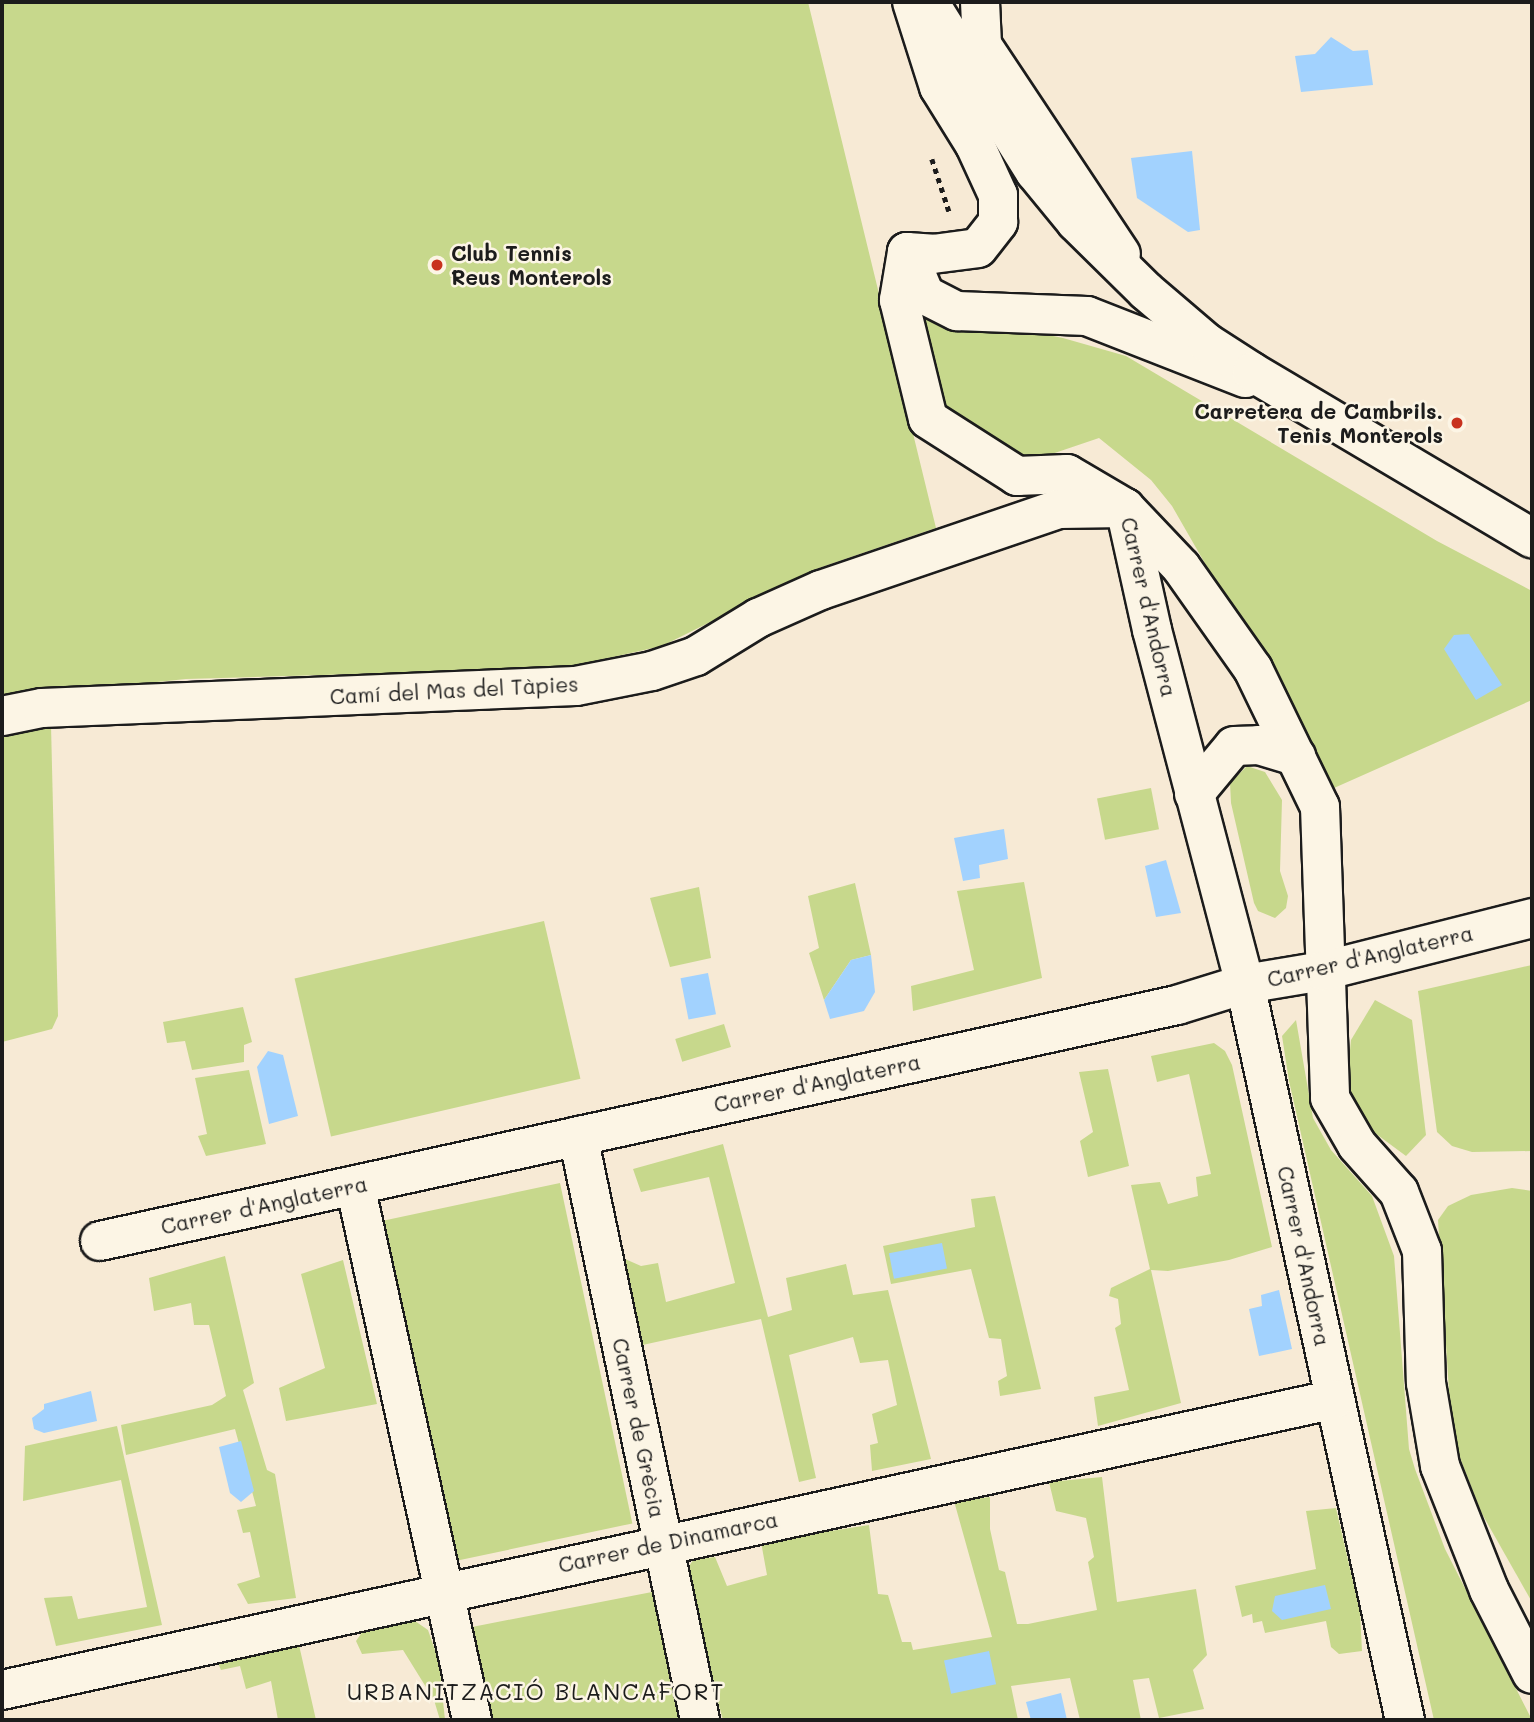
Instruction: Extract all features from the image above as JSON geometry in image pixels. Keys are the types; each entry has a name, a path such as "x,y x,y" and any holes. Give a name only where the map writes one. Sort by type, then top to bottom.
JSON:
{"street":[{"path":"907,251 933,254 978,248 998,222 998,195 975,145 940,87 912,2"},
{"path":"929,2 1035,172 1076,222 1146,291 1207,343 1532,538"},
{"path":"980,2 982,44 1146,291"},
{"path":"907,251 925,295 957,311 1087,316 1299,399"},
{"path":"907,251 899,300 928,419 1017,476 1067,474 1125,508"},
{"name":"Camí del Mas del Tàpies","path":"2,716 42,708 576,686 652,671 696,656 758,618 821,590 1059,509 1125,508"},
{"name":"Carrer d'Andorra","path":"1125,508 1181,567 1254,669 1320,807 1323,971 1331,1098 1357,1145 1399,1192 1422,1251 1426,1383 1440,1466 1489,1590 1532,1674"},
{"name":"Carrer d'Andorra","path":"1125,508 1194,794 1245,984 1405,1720"},
{"path":"1194,794 1234,746 1258,745 1296,756"},
{"name":"Carrer d'Anglaterra","path":"100,1241 1177,1005 1245,984 1323,971 1532,918"},
{"name":"Carrer de Grècia","path":"578,1136 699,1720"},
{"path":"355,1185 472,1720"},
{"name":"Carrer de Dinamarca","path":"2,1689 662,1542 1335,1399"}],"green space":[{"name":"Club Tennis Reus Monterols","path":"2,2 808,2 936,528 819,568 662,646 564,668 186,679 2,698"},
{"path":"918,309 1063,338 1126,356 1437,541 1532,591 1532,700 1334,788 1172,506 1151,480 1099,438 1037,459 1018,458 951,417 940,395"},
{"path":"51,725 58,1016 52,1029 2,1042 2,731"},
{"path":"1247,766 1265,772 1282,800 1280,871 1288,896 1286,908 1275,918 1258,911 1254,903 1231,803 1230,783"},
{"path":"1151,788 1159,829 1105,840 1097,798"},
{"path":"1024,882 1042,978 913,1011 911,986 974,970 957,891"},
{"path":"855,883 871,955 851,960 824,1000 809,953 819,948 808,896"},
{"path":"699,887 711,958 670,967 650,898"},
{"path":"544,921 580,1079 331,1136 295,979"},
{"path":"1532,965 1532,1151 1472,1152 1452,1146 1437,1132 1418,991"},
{"path":"1375,1000 1412,1020 1426,1135 1406,1156 1364,1125 1347,1081 1351,1040"},
{"path":"243,1007 252,1042 244,1045 244,1062 192,1070 185,1041 167,1043 163,1022"},
{"path":"1296,1020 1313,1118 1331,1150 1372,1196 1394,1256 1409,1449 1415,1469 1445,1549 1532,1720 1434,1720 1289,1081 1282,1036"},
{"path":"724,1024 731,1047 682,1062 675,1039"},
{"path":"1214,1043 1225,1051 1232,1065 1272,1247 1229,1260 1168,1271 1151,1270 1181,1403 1098,1426 1094,1397 1129,1390 1115,1328 1121,1324 1118,1299 1109,1296 1111,1288 1150,1269 1131,1185 1160,1182 1168,1204 1198,1196 1196,1177 1211,1174 1189,1074 1157,1082 1151,1056"},
{"path":"1108,1069 1129,1166 1088,1177 1080,1141 1093,1132 1079,1072"},
{"path":"249,1070 266,1144 206,1156 198,1136 207,1134 195,1078"},
{"path":"723,1144 768,1317 792,1310 786,1278 846,1264 853,1295 888,1290 931,1459 872,1471 870,1445 878,1443 872,1414 897,1405 888,1360 860,1363 853,1337 789,1355 816,1478 799,1482 761,1319 638,1346 616,1255 641,1266 658,1263 666,1302 735,1283 709,1177 641,1192 633,1169"},
{"path":"560,1183 632,1523 449,1562 377,1222"},
{"path":"1512,1188 1532,1191 1532,1602 1481,1512 1452,1437 1438,1220 1448,1206 1471,1195"},
{"path":"995,1196 1041,1389 1000,1396 998,1381 1007,1376 1001,1339 989,1338 971,1269 891,1284 883,1246 975,1227 971,1199"},
{"path":"225,1256 254,1383 243,1390 267,1470 275,1474 296,1598 248,1604 237,1584 260,1577 250,1532 243,1533 237,1510 256,1506 235,1429 126,1455 121,1425 212,1405 226,1396 209,1325 194,1325 191,1303 154,1311 149,1278"},
{"path":"343,1260 377,1404 286,1421 279,1388 325,1368 301,1274"},
{"path":"117,1426 162,1625 56,1646 44,1598 72,1596 78,1619 147,1607 121,1480 23,1501 25,1446"},
{"path":"1102,1477 1117,1602 1196,1589 1207,1655 1193,1670 1204,1709 1159,1718 1149,1678 1133,1680 1141,1720 1080,1720 1070,1678 1011,1686 1018,1720 723,1720 683,1576 693,1560 715,1557 727,1586 767,1575 761,1542 869,1525 878,1594 888,1595 902,1642 911,1642 913,1650 992,1637 954,1501 990,1497 990,1529 999,1570 1005,1572 1017,1624 1028,1624 1097,1610 1088,1562 1094,1557 1086,1518 1056,1511 1049,1482"},
{"path":"1336,1508 1360,1612 1362,1651 1339,1654 1331,1647 1326,1621 1265,1633 1262,1621 1253,1623 1252,1614 1242,1617 1235,1586 1316,1569 1306,1511"},
{"path":"652,1592 680,1720 491,1720 472,1627"},
{"path":"415,1621 428,1630 439,1662 445,1720 440,1720 434,1700 403,1650 362,1654 356,1641 363,1631"},
{"path":"299,1645 316,1720 278,1720 271,1681 246,1689 240,1666 221,1670 218,1663"}],"water":[{"path":"1331,37 1353,51 1368,50 1373,85 1301,92 1295,56 1315,54"},
{"path":"1192,151 1200,230 1188,232 1137,198 1131,158"},
{"path":"1469,634 1502,685 1476,700 1444,649 1454,635"},
{"path":"1004,829 1008,859 979,865 980,878 963,881 954,838"},
{"path":"1166,860 1181,913 1156,917 1145,866"},
{"path":"871,955 875,992 864,1011 830,1019 824,1000 851,960"},
{"path":"708,973 716,1014 689,1020 681,978"},
{"path":"268,1051 283,1055 298,1116 269,1124 257,1067"},
{"path":"942,1243 947,1269 894,1279 889,1253"},
{"path":"1279,1290 1292,1349 1259,1356 1249,1309 1262,1306 1261,1295"},
{"path":"91,1391 97,1421 44,1433 34,1429 32,1418 44,1409 44,1404"},
{"path":"241,1441 254,1491 241,1502 230,1493 219,1447"},
{"path":"1325,1585 1331,1609 1282,1620 1272,1611 1275,1596"},
{"path":"989,1651 996,1684 951,1694 944,1661"},
{"path":"1061,1693 1067,1720 1031,1720 1026,1702"}],"place":[{"name":"Club Tennis Reus Monterols","path":"437,265"},
{"name":"Carretera de Cambrils. Tenis Monterols","path":"1457,423"}],"district":[{"name":"URBANITZACIÓ BLANCAFORT","path":"536,1691"}]}
